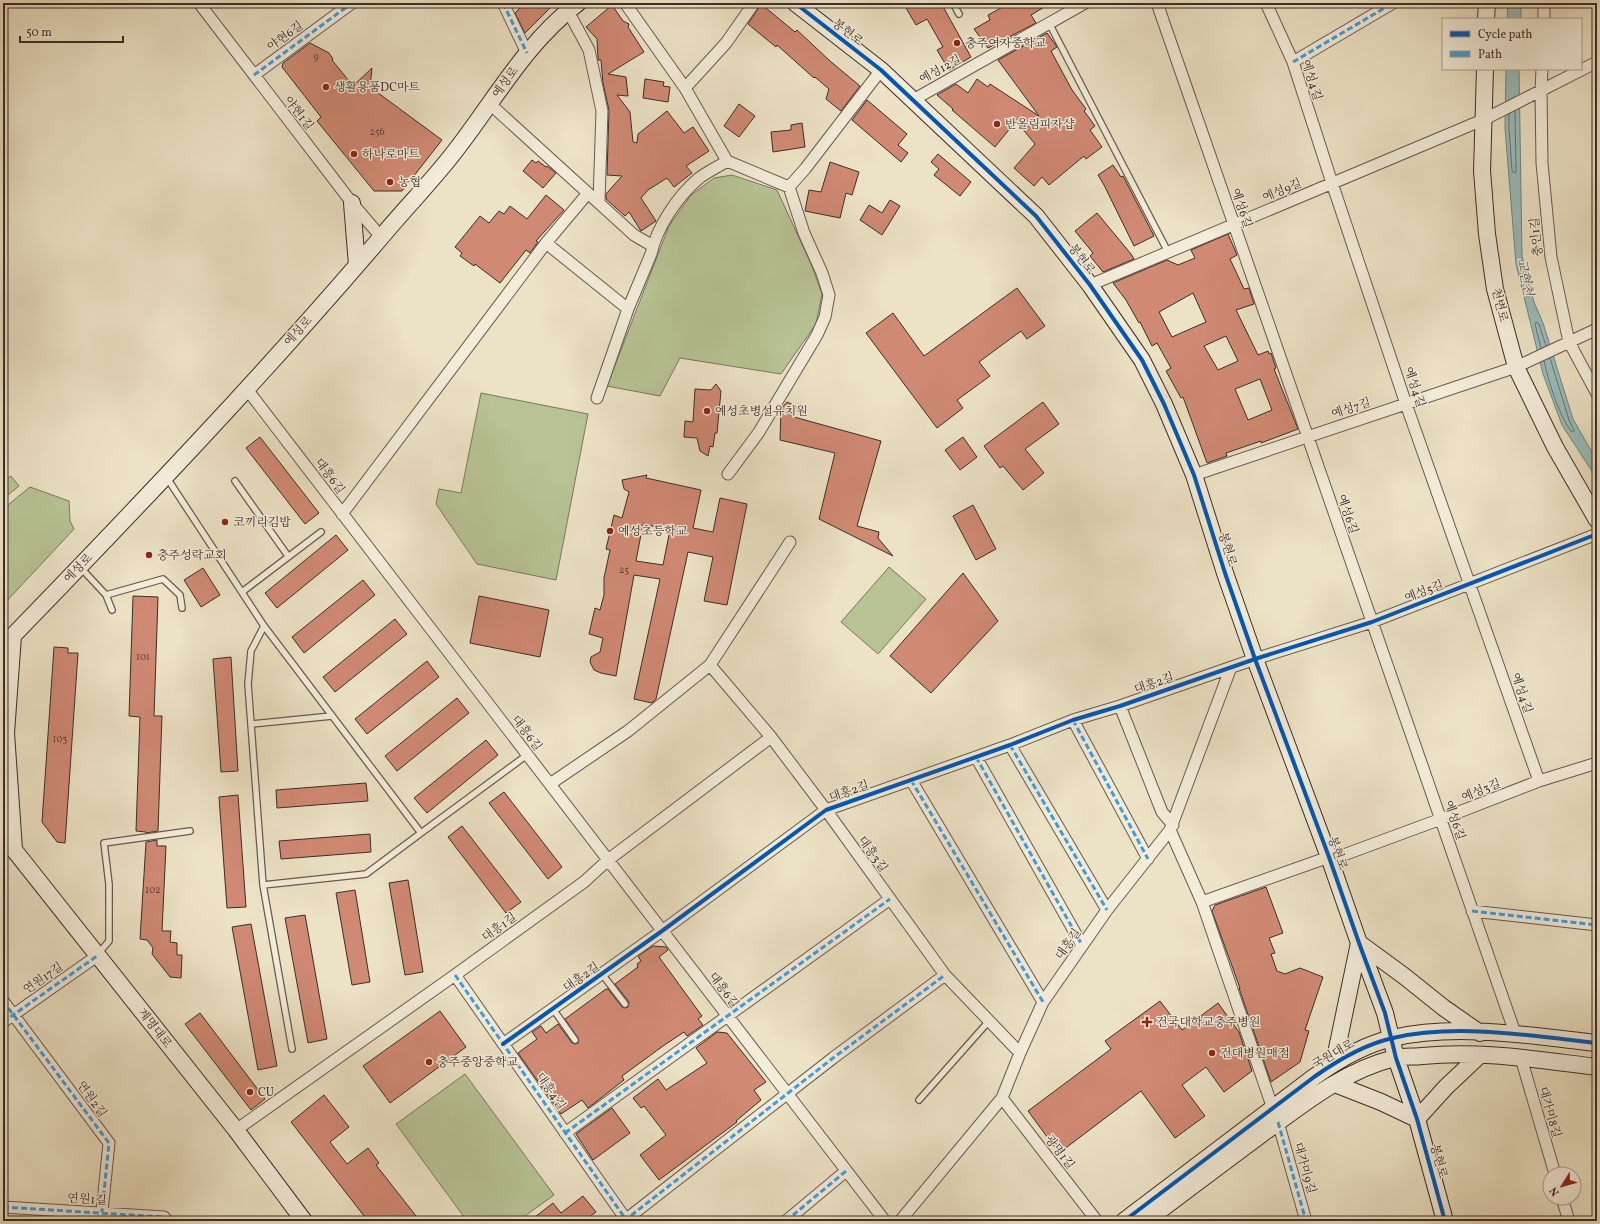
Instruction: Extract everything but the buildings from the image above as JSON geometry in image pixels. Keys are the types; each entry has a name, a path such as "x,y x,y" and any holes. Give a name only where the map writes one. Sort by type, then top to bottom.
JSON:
{"street":[{"name":"야현1길","path":"199,3 352,203 381,237"},
{"name":"야현6길","path":"254,75 352,3"},
{"path":"503,3 527,53"},
{"path":"625,3 685,88 727,161 789,187 804,233 822,273 829,295 825,316 817,335 759,432 728,474"},
{"path":"685,88 726,43 754,3"},
{"name":"봉현로","path":"795,3 881,70 1036,216 1090,286 1142,360 1164,404 1194,475 1225,573 1255,659 1330,858 1385,1013 1396,1058 1417,1119 1445,1221"},
{"name":"예성12길","path":"913,100 1085,3"},
{"name":"예성6길","path":"1157,3 1515,1033"},
{"name":"예성4길","path":"1266,3 1293,62 1332,184 1406,404 1539,781"},
{"path":"1293,62 1393,3"},
{"path":"1486,18 1487,3"},
{"path":"1544,3 1544,18"},
{"path":"573,7 589,50 602,111 599,201"},
{"name":"예성로","path":"6,640 80,567 246,388 357,265 458,147 527,53 573,7"},
{"name":"예성9길","path":"1582,70 1597,62"},
{"path":"789,187 805,169 881,70"},
{"name":"천변로","path":"1485,70 1491,116 1482,172 1487,234 1495,289 1516,367 1555,447 1597,520"},
{"name":"충인1길","path":"1542,70 1537,93 1551,257 1568,342 1597,394"},
{"name":"예성9길","path":"1090,286 1491,116 1582,70"},
{"path":"490,104 588,193 599,201 634,235 653,246"},
{"path":"597,398 628,309 653,246 671,208 698,179 727,161"},
{"path":"342,514 546,244 588,193"},
{"path":"352,203 357,265"},
{"path":"546,244 628,309"},
{"name":"예성7길","path":"1194,475 1516,367 1597,329"},
{"name":"대흥6길","path":"246,388 885,1221"},
{"name":"예성5길","path":"1255,659 1372,622 1597,534"},
{"path":"550,784 628,731 710,665 790,542"},
{"path":"6,640 8,848"},
{"name":"대흥2길","path":"503,1044 662,931 826,810 1010,745 1073,720 1120,706 1255,659"},
{"name":"대흥3길","path":"710,665 771,737 826,810 945,975 1020,1054"},
{"name":"대흥길","path":"900,1221 1002,1098 1043,1002 1107,910 1171,828 1231,667"},
{"name":"대가미9길","path":"1120,706 1162,812 1171,828 1202,902 1276,1116 1306,1221"},
{"path":"1073,720 1148,858"},
{"name":"대흥1길","path":"236,1130 584,882 608,860 771,737"},
{"path":"1010,745 1107,910"},
{"path":"976,757 1082,945"},
{"name":"예성3길","path":"1202,902 1441,820 1539,781 1597,763"},
{"path":"911,780 1043,1002"},
{"name":"계명대로","path":"3,836 8,848 98,956 236,1130 304,1221"},
{"path":"565,1133 890,899"},
{"path":"1472,911 1597,925"},
{"path":"1334,1063 1359,943 1444,1008 1480,1032"},
{"name":"연원17길","path":"3,1022 98,956"},
{"path":"626,1221 833,1058 945,975"},
{"name":"대흥4길","path":"454,976 626,1221"},
{"name":"연원2길","path":"3,1001 108,1143 102,1212"},
{"name":"국원대로","path":"1146,1221 1276,1116 1314,1077 1334,1063 1363,1049 1392,1038 1430,1032 1515,1033 1597,1043"},
{"name":"국원대로","path":"1124,1221 1276,1116 1370,1066 1396,1058 1435,1055 1480,1055 1597,1067"},
{"path":"1335,1084 1381,1102 1417,1119 1446,1087 1480,1055"},
{"name":"대가미8길","path":"1521,1058 1553,1166"},
{"name":"광명1길","path":"1002,1098 1097,1221"},
{"path":"786,1221 846,1171"},
{"path":"1564,1206 1569,1221"},
{"name":"연원1길","path":"3,1207 164,1217 167,1221"}],"lane":[{"path":"953,3 959,14"},
{"path":"1049,23 1168,252"},
{"path":"165,476 264,626 421,833"},
{"path":"235,481 288,556"},
{"path":"242,592 321,532"},
{"path":"80,567 106,595 112,610"},
{"path":"106,595 163,579 180,595 182,608"},
{"path":"264,626 251,651 248,684 263,885 292,1049"},
{"path":"251,724 332,716"},
{"path":"263,885 366,874 527,754"},
{"path":"98,956 109,941 109,884 104,843 190,831"},
{"path":"602,974 625,1004"},
{"path":"553,1009 575,1040"},
{"path":"919,1100 989,1021"}],"green space":[{"path":"732,175 777,190 811,264 822,294 816,324 781,374 680,358 660,396 607,386 669,226 691,195 714,178"},
{"path":"481,393 588,414 556,580 477,564 436,504 439,489 461,493"},
{"path":"11,476 19,486 3,499 3,482"},
{"path":"30,487 69,501 70,521 74,529 3,605 3,509"},
{"path":"889,567 926,599 878,654 841,622"},
{"path":"465,1074 554,1195 518,1221 467,1221 396,1124"}],"water":[{"path":"1508,3 1521,3 1521,18 1507,18"},
{"name":"교현천","path":"1506,70 1519,70 1522,256 1534,302 1543,323 1573,419 1597,461 1597,479 1562,425 1543,374 1516,264 1505,128"}],"marked path":[{"path":"254,75 352,3"},
{"path":"503,3 527,53"},
{"path":"1293,62 1393,3"},
{"path":"1073,720 1148,859"},
{"path":"1010,745 1107,910"},
{"path":"976,757 1082,945"},
{"path":"911,780 1043,1002"},
{"path":"565,1133 890,899"},
{"path":"1472,911 1597,925"},
{"path":"3,1022 97,956"},
{"path":"455,975 627,1221"},
{"path":"624,1221 833,1058 945,975"},
{"path":"3,1001 109,1143 102,1212"},
{"path":"1278,1122 1306,1221"},
{"path":"786,1221 846,1171"},
{"path":"3,1207 164,1217 167,1221"}],"cycle path":[{"path":"795,3 881,70 1036,216 1090,285 1142,360 1164,404 1194,475 1225,573 1255,659 1329,857 1385,1013 1396,1058 1417,1119 1445,1221"},
{"path":"503,1044 662,931 826,810 1010,745 1073,720 1120,706 1255,659 1372,622 1597,534"},
{"path":"1124,1221 1314,1077 1342,1059 1372,1044 1393,1038 1442,1031 1521,1034 1597,1043"}],"place":[{"name":"충주여자중학교","path":"957,43"},
{"name":"생활용품DC마트","path":"326,87"},
{"name":"반올림피자샵","path":"997,124"},
{"name":"하나로마트","path":"354,154"},
{"name":"농협","path":"390,182"},
{"name":"예성초병설유치원","path":"707,411"},
{"name":"코끼리김밥","path":"225,522"},
{"name":"예성초등학교","path":"610,531"},
{"name":"충주성락교회","path":"149,555"},
{"name":"건국대학교충주병원","path":"1147,1022"},
{"name":"건대병원매점","path":"1212,1053"},
{"name":"충주중앙중학교","path":"429,1062"},
{"name":"CU","path":"250,1092"}]}
